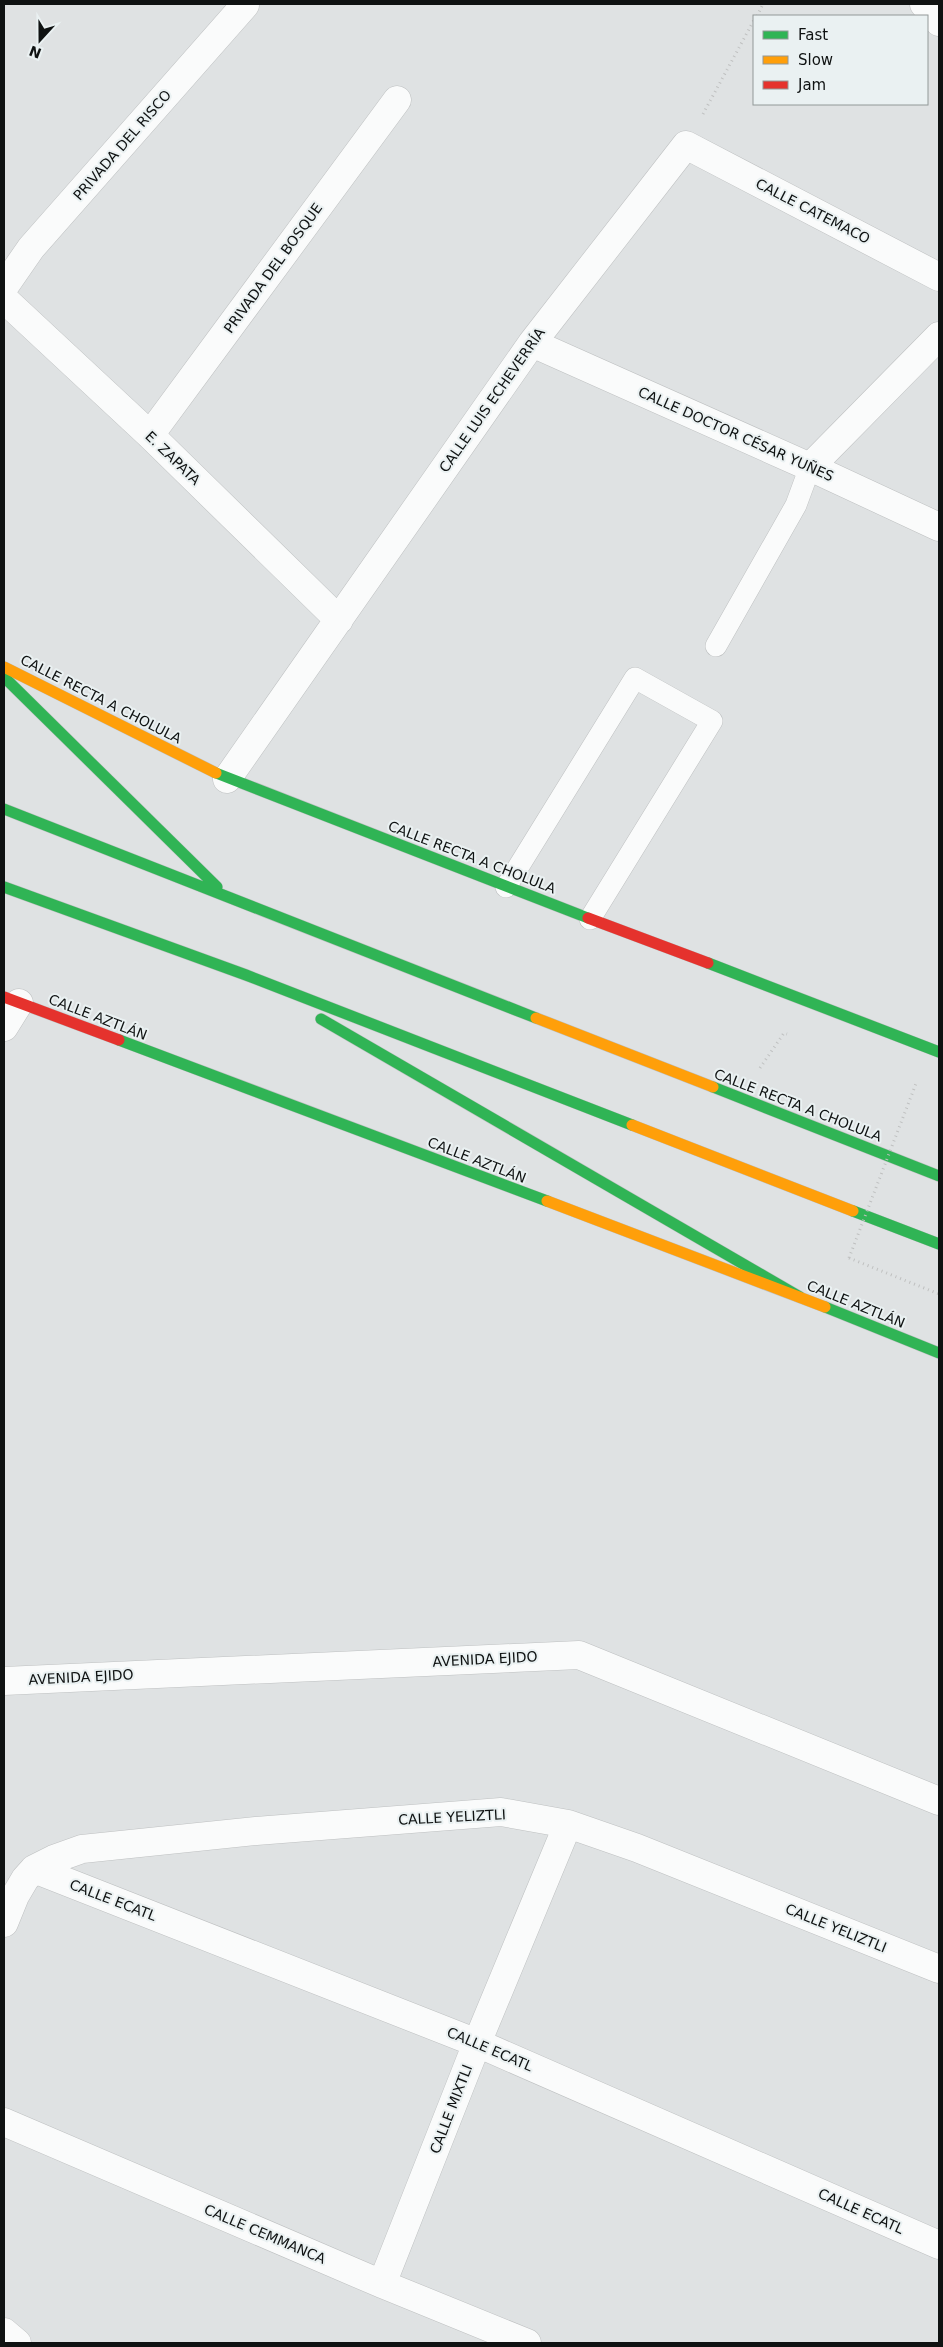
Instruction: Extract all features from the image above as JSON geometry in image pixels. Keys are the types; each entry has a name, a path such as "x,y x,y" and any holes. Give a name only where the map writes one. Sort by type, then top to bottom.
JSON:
{"main road":[{"name":"CALLE RECTA A CHOLULA","path":"4,667 228,779 939,1052"},
{"path":"4,677 225,895"},
{"name":"CALLE RECTA A CHOLULA","path":"4,809 939,1176"},
{"path":"4,887 246,975 939,1244"},
{"path":"246,975 800,1297"},
{"name":"CALLE AZTLÁN","path":"11,1000 800,1297 939,1353"},
{"path":"909,1165 939,1169"}],"street":[{"path":"924,4 939,22"},
{"name":"PRIVADA DEL RISCO","path":"4,288 31,248 245,5"},
{"name":"PRIVADA DEL BOSQUE","path":"150,435 396,100"},
{"name":"CALLE CATEMACO","path":"686,145 939,277"},
{"name":"CALLE LUIS ECHEVERRÍA","path":"228,779 532,343 686,145"},
{"name":"E. ZAPATA","path":"4,299 150,435 339,620"},
{"path":"810,467 939,336"},
{"name":"CALLE DOCTOR CÉSAR YUÑES","path":"532,343 810,467 939,527"},
{"path":"4,1026 11,1000"},
{"name":"AVENIDA EJIDO","path":"4,1680 579,1655 939,1801"},
{"name":"CALLE YELIZTLI","path":"4,1923 15,1896 25,1879 34,1869 54,1859 82,1849 256,1830 501,1812 568,1824 637,1848 939,1969"},
{"name":"CALLE MIXTLI","path":"382,2284 477,2043 568,1824"},
{"name":"CALLE ECATL","path":"34,1869 477,2043 939,2245"},
{"name":"CALLE CEMMANCA","path":"4,2122 382,2284 527,2343"},
{"path":"4,2332 17,2343"}],"lane":[{"path":"716,646 796,506 810,467"},
{"path":"506,887 635,678 712,721 590,918"}],"path":[{"path":"686,145 753,22"},
{"path":"739,1098 784,1033"},
{"path":"918,1081 849,1258 939,1294"}],"traffic: fast":[{"path":"4,677 217,887"},
{"path":"216,773 588,918"},
{"path":"4,809 536,1018"},
{"path":"4,887 246,975 632,1125"},
{"path":"708,963 939,1052"},
{"path":"321,1019 800,1297"},
{"path":"119,1040 547,1201"},
{"path":"713,1087 939,1176"},
{"path":"853,1211 939,1244"},
{"path":"825,1307 939,1353"}],"traffic: slow":[{"path":"4,667 216,773"},
{"path":"536,1018 713,1087"},
{"path":"632,1125 853,1211"},
{"path":"547,1201 825,1307"}],"traffic: jam":[{"path":"588,918 708,963"},
{"path":"4,997 119,1040"}]}
